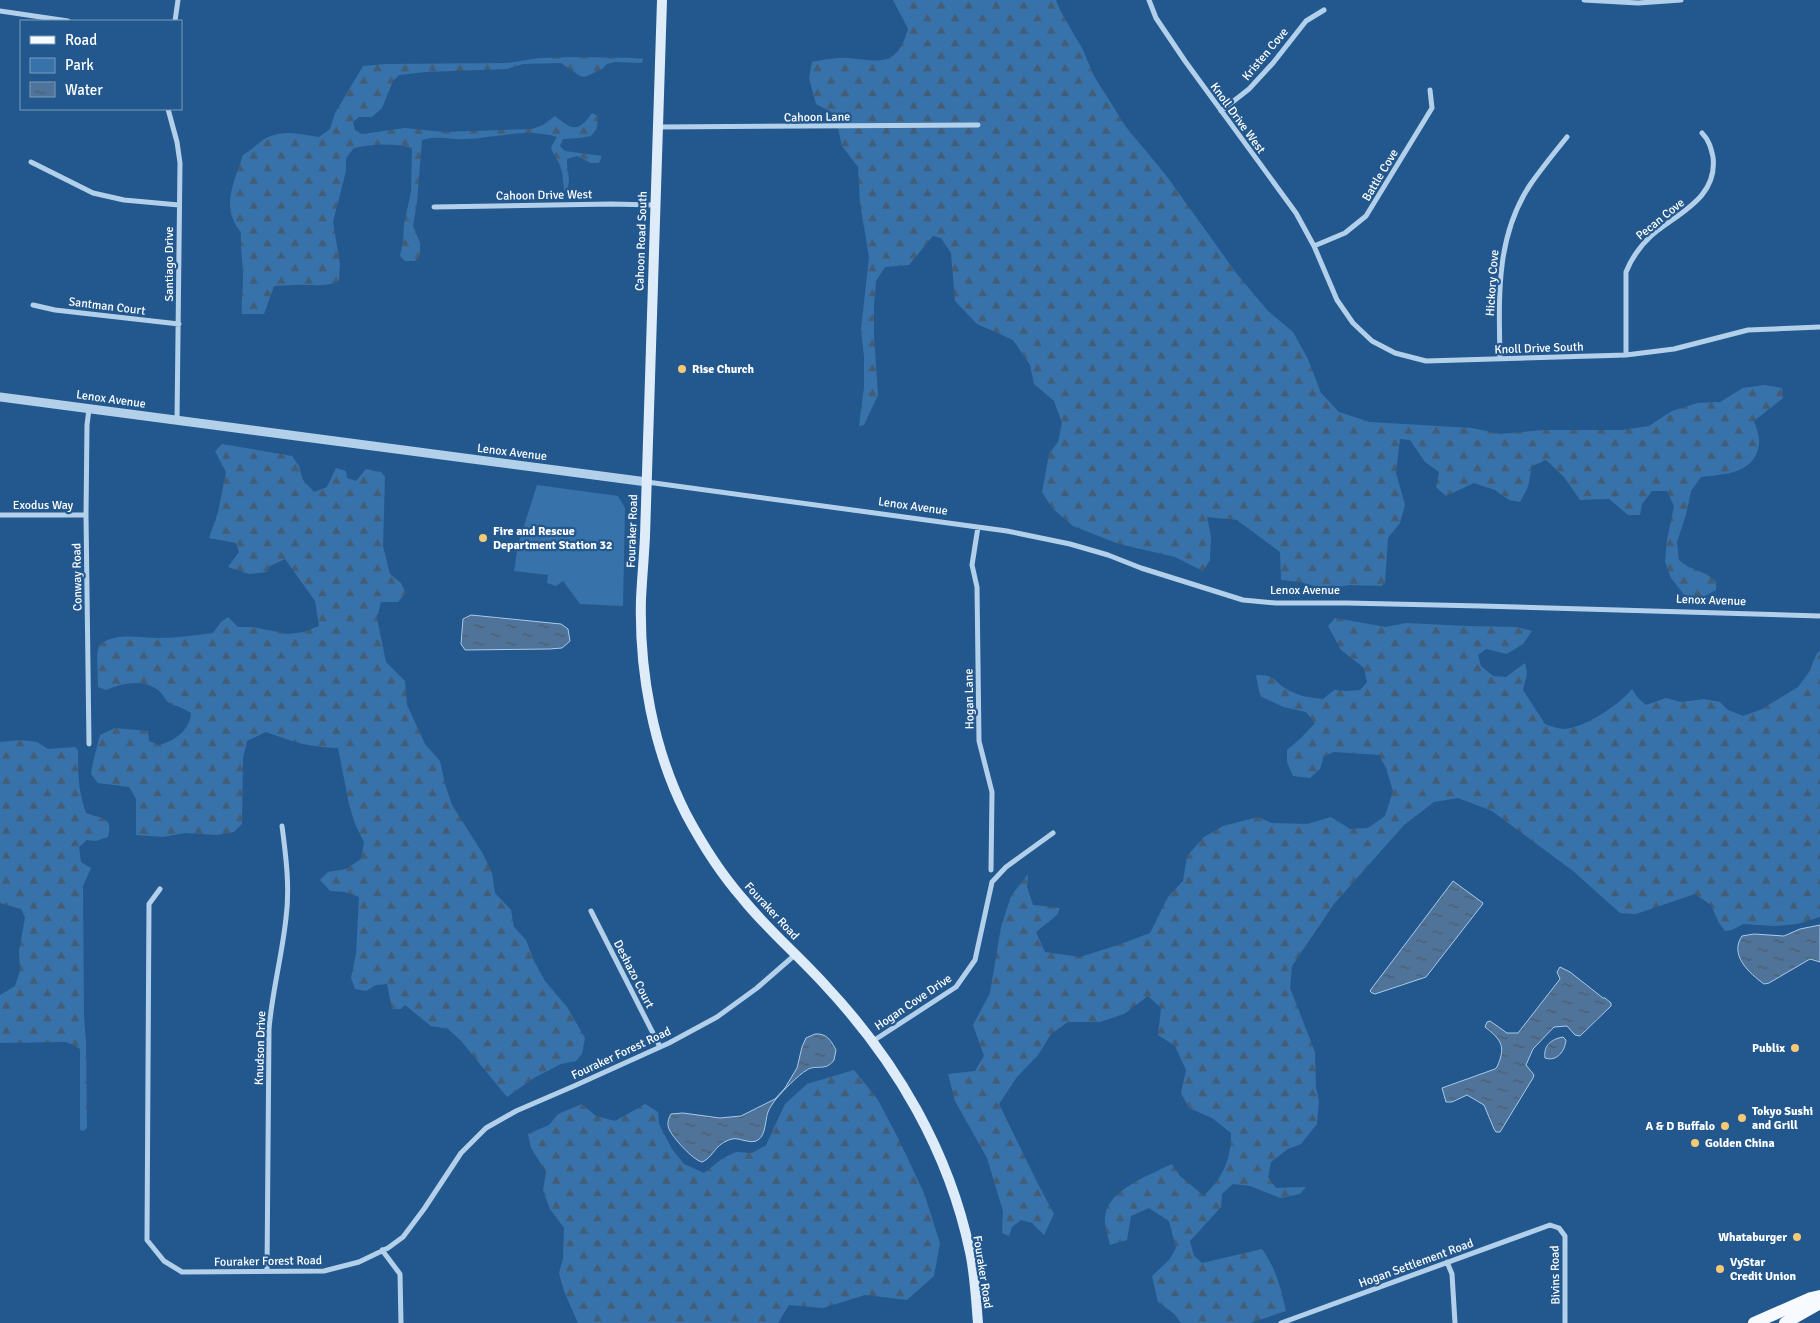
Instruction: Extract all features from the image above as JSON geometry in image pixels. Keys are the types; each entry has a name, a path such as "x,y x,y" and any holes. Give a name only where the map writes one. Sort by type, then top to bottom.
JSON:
{"main road":[{"name":"Cahoon Road South","path":"647,482 654,205 662,0"},
{"name":"Fouraker Road","path":"647,482 641,600 643,653 650,702 661,750 675,790 707,850 744,901 840,1002 873,1041 906,1089 948,1176 970,1253 978,1323"},
{"path":"1754,1323 1811,1298 1820,1296"},
{"path":"1785,1323 1820,1303"}],"street":[{"path":"175,20 178,0"},
{"name":"Knoll Drive West","path":"1149,0 1156,18 1296,213 1314,246"},
{"path":"1584,0 1638,3 1681,0"},
{"name":"Kristen Cove","path":"1221,111 1249,89 1273,64 1306,21 1324,10"},
{"path":"0,11 61,20"},
{"name":"Battle Cove","path":"1314,246 1345,233 1360,223 1371,210 1432,108 1430,90"},
{"name":"Santiago Drive","path":"168,110 179,152 177,421"},
{"name":"Cahoon Lane","path":"657,128 978,125"},
{"name":"Pecan Cove","path":"1626,356 1626,272 1628,266 1636,251 1698,200 1708,188 1713,172 1713,161 1708,139 1702,133"},
{"name":"Hickory Cove","path":"1500,359 1498,299 1502,255 1509,229 1529,187 1567,137"},
{"path":"31,162 93,193 124,200 179,205"},
{"name":"Cahoon Drive West","path":"434,207 654,205"},
{"name":"Knoll Drive South","path":"1314,246 1337,300 1353,323 1372,341 1395,353 1419,360 1626,356 1674,349 1748,330 1820,327"},
{"name":"Santman Court","path":"33,305 56,310 179,324"},
{"name":"Lenox Avenue","path":"0,397 978,527 1070,544 1200,588 1244,600 1276,603 1461,605 1820,616"},
{"name":"Conway Road","path":"89,409 87,425 86,514 89,744"},
{"name":"Exodus Way","path":"0,515 86,514"},
{"name":"Hogan Lane","path":"978,527 972,565 977,586 979,741 992,792 991,870"},
{"name":"Knudson Drive","path":"266,1271 269,1029 271,1002 286,917 286,863 282,826"},
{"name":"Hogan Cove Drive","path":"873,1041 956,987 975,960 992,882 1006,867 1053,833"},
{"name":"Fouraker Forest Road","path":"160,889 149,904 147,1240 164,1261 182,1272 324,1271 359,1262 403,1237 424,1210 461,1153 486,1128 516,1111 660,1047 717,1017 757,988 796,954"},
{"name":"Deshazo Court","path":"591,911 660,1047"},
{"name":"Hogan Settlement Road","path":"1281,1323 1550,1225 1559,1228"},
{"name":"Bivins Road","path":"1559,1228 1565,1236 1566,1323"},
{"path":"382,1250 400,1274 401,1323"},
{"path":"1447,1262 1452,1274 1455,1323"}],"green space":[{"path":"893,0 1056,0 1083,50 1094,76 1126,127 1165,174 1237,274 1268,311 1293,332 1308,359 1321,393 1339,412 1370,422 1472,428 1500,434 1544,430 1622,430 1649,426 1672,411 1698,403 1720,402 1743,388 1765,385 1782,388 1783,398 1754,421 1759,444 1752,461 1738,471 1701,477 1691,491 1686,515 1677,542 1679,560 1716,582 1716,590 1701,598 1686,597 1671,578 1665,561 1674,506 1667,491 1652,491 1642,504 1640,515 1628,515 1609,499 1580,500 1564,477 1546,460 1532,466 1528,487 1520,502 1509,500 1495,490 1474,483 1446,496 1436,487 1439,472 1425,462 1410,440 1400,439 1396,473 1405,505 1400,523 1388,538 1385,583 1381,586 1350,585 1325,589 1300,582 1281,580 1280,552 1237,520 1207,517 1211,536 1210,560 1203,571 1175,557 1119,544 1073,526 1052,508 1042,492 1049,454 1058,442 1062,423 1054,401 1034,384 1030,365 1013,340 977,324 955,301 951,253 941,238 933,236 909,265 885,267 876,281 874,336 878,395 864,425 859,426 864,387 864,356 861,330 869,257 860,203 858,167 842,146 835,114 816,104 809,78 812,62 843,58 878,60 893,56 904,42 908,29"},
{"path":"539,58 643,58 642,63 615,62 607,64 602,69 585,77 580,76 561,63 523,64 507,69 425,72 399,75 393,81 382,108 372,117 359,117 353,122 355,130 362,134 405,128 444,132 532,129 543,125 555,116 570,126 579,126 592,113 598,116 597,128 591,136 563,139 560,146 565,151 602,156 599,163 591,163 577,156 567,159 569,184 565,192 562,172 551,147 557,137 546,134 524,133 468,139 433,138 422,140 413,226 420,243 420,256 415,261 405,261 400,256 411,192 412,148 398,145 383,145 354,148 346,158 346,171 333,222 340,264 339,281 322,285 274,286 264,314 242,314 241,232 231,214 230,204 233,185 243,155 272,135 292,133 319,137 330,129 335,113 363,66 387,64 508,63"},
{"path":"222,444 292,456 299,466 303,480 314,492 327,487 336,468 346,471 347,478 356,481 366,469 381,472 385,477 383,546 390,574 401,583 406,593 398,602 381,602 377,618 386,662 405,681 407,705 425,744 440,761 452,805 483,854 492,873 495,893 511,910 514,927 526,940 534,961 545,981 567,1007 585,1038 582,1054 576,1061 561,1064 534,1078 507,1097 461,1041 448,1029 431,1026 405,1005 401,1009 392,1009 387,984 376,985 366,991 355,989 351,978 356,954 359,897 345,892 330,891 320,880 328,872 346,869 361,859 364,842 355,824 349,804 338,748 301,743 266,732 247,741 243,758 242,824 234,832 217,835 185,833 163,837 136,835 136,799 129,787 98,783 91,774 100,735 115,728 148,731 149,741 159,745 171,741 185,730 191,713 169,703 159,691 147,684 119,685 106,690 98,687 97,656 99,645 113,638 120,637 166,638 213,633 221,622 228,617 238,627 253,627 288,634 304,632 319,626 315,601 285,559 270,566 267,572 249,574 228,567 239,552 236,543 209,538 218,512 226,472 215,451"},
{"path":"537,485 618,496 625,508 623,606 580,604 563,581 556,586 547,583 548,575 514,571 518,545"},
{"path":"1335,618 1386,627 1406,623 1517,627 1532,631 1523,644 1507,654 1486,649 1478,655 1481,666 1493,676 1506,677 1525,663 1527,674 1523,690 1545,724 1562,729 1572,728 1592,720 1611,708 1632,689 1646,705 1666,698 1681,702 1704,699 1720,702 1728,710 1743,716 1760,710 1798,687 1809,672 1817,653 1820,651 1820,917 1797,924 1774,926 1743,924 1732,930 1725,931 1711,905 1695,894 1636,914 1620,913 1573,871 1492,811 1458,798 1434,802 1404,825 1334,904 1292,966 1290,988 1315,1052 1316,1088 1319,1101 1317,1124 1301,1144 1288,1149 1271,1162 1268,1177 1276,1188 1306,1187 1300,1194 1280,1198 1250,1186 1233,1184 1222,1194 1221,1207 1190,1241 1194,1256 1202,1263 1262,1249 1274,1271 1286,1311 1250,1323 1181,1323 1173,1313 1158,1302 1152,1276 1169,1260 1176,1248 1169,1221 1149,1208 1131,1216 1127,1240 1110,1245 1105,1221 1107,1208 1121,1192 1141,1179 1172,1164 1180,1176 1204,1196 1221,1175 1227,1160 1231,1133 1212,1118 1189,1108 1181,1093 1186,1070 1175,1046 1158,1035 1161,1008 1148,996 1124,1014 1100,1022 1068,1022 1051,1034 1038,1055 1017,1077 999,1104 1054,1214 1044,1235 1032,1223 1021,1220 1012,1227 1009,1236 1002,1233 1003,1211 987,1158 955,1101 948,1074 975,1071 984,1056 973,1025 990,993 1001,927 1011,896 1028,874 1027,887 1033,905 1060,908 1057,915 1036,932 1045,952 1080,957 1150,933 1168,897 1183,881 1187,856 1204,837 1223,826 1258,817 1272,823 1307,824 1331,817 1350,829 1368,828 1385,816 1393,791 1386,768 1379,755 1334,752 1324,756 1320,769 1310,778 1293,776 1287,762 1287,750 1315,723 1306,712 1283,707 1260,696 1256,675 1272,677 1292,692 1314,698 1323,699 1334,690 1360,690 1367,682 1364,668 1341,650 1328,626"},
{"path":"21,740 37,742 48,749 75,747 78,750 78,774 86,813 104,819 109,825 108,837 96,841 87,840 79,847 81,862 91,868 83,886 87,1127 84,1131 80,1130 80,1049 65,1042 0,1043 0,995 15,986 20,971 19,951 25,917 21,909 0,903 0,742"},
{"path":"854,1070 878,1100 924,1193 940,1243 934,1276 907,1300 865,1295 823,1308 789,1305 778,1323 578,1323 564,1291 559,1273 563,1259 564,1228 550,1209 543,1191 546,1172 531,1148 528,1134 549,1125 558,1114 582,1104 596,1116 615,1121 645,1104 658,1112 659,1124 672,1149 684,1164 704,1173 723,1158 736,1152 752,1153 766,1145 785,1104 807,1084"}],"water":[{"path":"471,615 561,624 568,629 570,641 562,648 465,650 461,644 463,619"},
{"path":"1453,881 1483,903 1482,905 1426,977 1375,994 1372,993 1370,991 1372,988"},
{"path":"1820,925 1820,962 1810,959 1769,983 1764,984 1752,975 1739,957 1739,943 1742,936 1754,934 1784,936 1800,929"},
{"path":"1560,967 1570,972 1605,998 1611,1003 1611,1006 1580,1036 1575,1035 1567,1026 1554,1027 1533,1049 1526,1065 1534,1075 1533,1078 1500,1132 1496,1132 1484,1105 1467,1095 1452,1102 1446,1102 1442,1088 1497,1067 1502,1049 1501,1044 1485,1027 1487,1022 1490,1021 1507,1033 1518,1033 1560,979 1557,972"},
{"path":"815,1034 825,1036 832,1043 836,1050 834,1060 828,1066 810,1068 782,1092 770,1108 761,1138 752,1142 735,1139 726,1141 702,1162 689,1153 675,1138 668,1125 671,1114 683,1113 720,1118 741,1116 775,1099 785,1088 797,1068 806,1038"},
{"path":"1563,1037 1566,1040 1560,1055 1549,1059 1545,1058 1545,1050 1549,1043"}],"place":[{"name":"Rise Church","path":"682,369"},
{"name":"Fire and Rescue Department Station 32","path":"483,538"},
{"name":"Publix","path":"1795,1048"},
{"name":"Tokyo Sushi and Grill","path":"1742,1118"},
{"name":"A & D Buffalo","path":"1725,1126"},
{"name":"Golden China","path":"1695,1143"},
{"name":"Whataburger","path":"1797,1237"},
{"name":"VyStar Credit Union","path":"1720,1269"}]}
